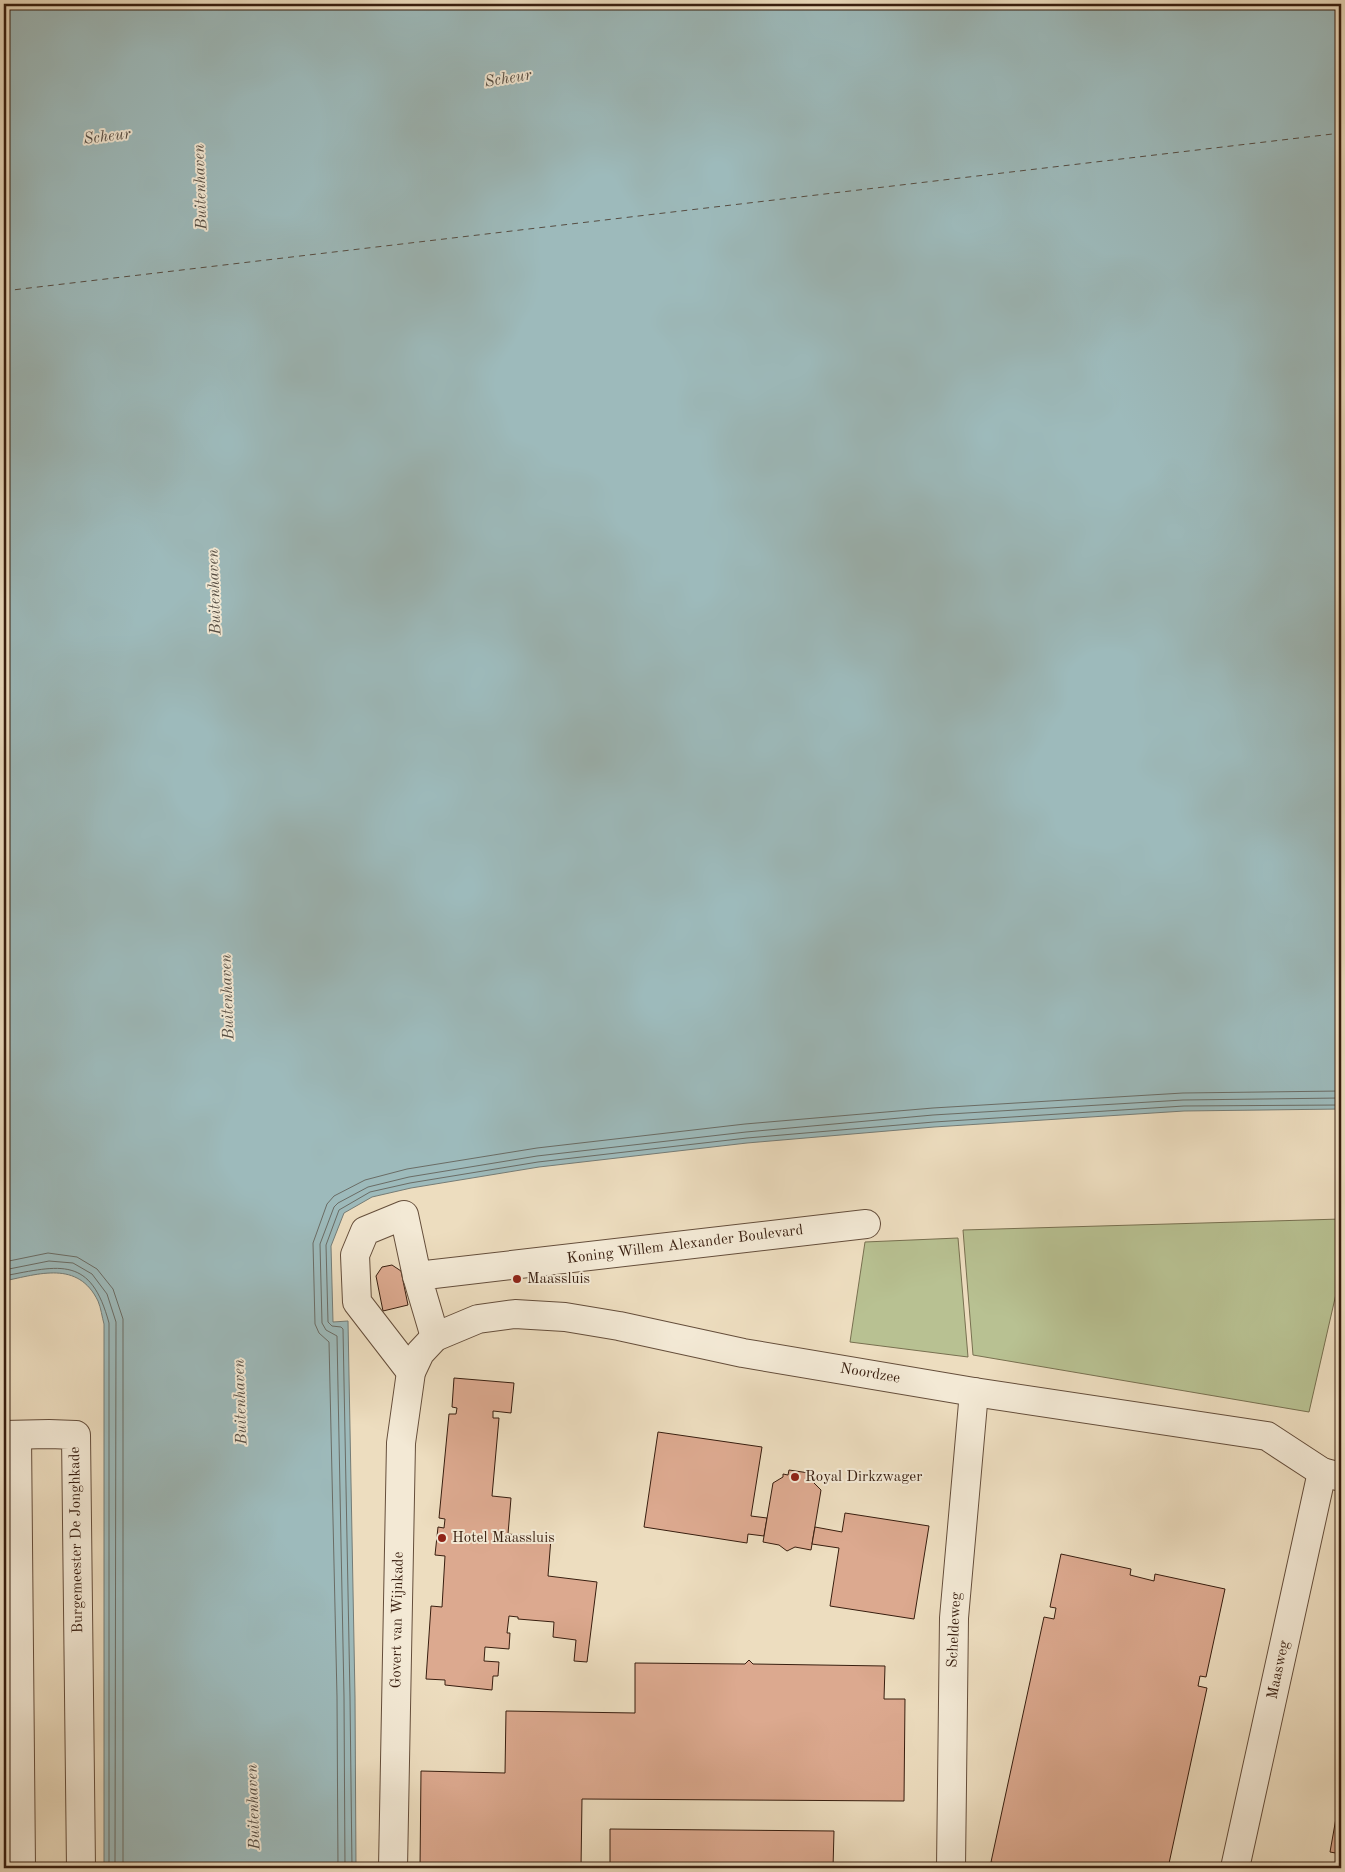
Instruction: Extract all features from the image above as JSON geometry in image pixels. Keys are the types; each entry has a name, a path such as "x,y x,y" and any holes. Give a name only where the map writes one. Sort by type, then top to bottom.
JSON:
{"street":[{"path":"411,1372 357,1302 355,1254 365,1230 404,1215 417,1276 435,1337"},
{"name":"Koning Willem Alexander Boulevard","path":"417,1276 866,1224"},
{"name":"Noordzee","path":"411,1372 420,1353 435,1337 478,1319 515,1314 565,1317 618,1326 743,1353 974,1392 1267,1436 1332,1475"},
{"name":"Govert van Wijnkade","path":"393,1868 401,1444 411,1372"},
{"name":"Scheldeweg","path":"952,1868 954,1618 974,1392"},
{"name":"Burgemeester De Jonghkade","path":"21,1868 10,1435 49,1434 76,1435 80,1868"},
{"name":"Maasweg","path":"1235,1868 1332,1475"}],"green space":[{"path":"1341,1219 1341,1272 1309,1412 973,1355 963,1230"},
{"path":"958,1238 968,1357 850,1342 865,1242"}],"water":[{"path":"4,4 1341,4 1341,1109 1184,1111 934,1127 747,1143 539,1167 411,1188 372,1197 344,1213 331,1246 333,1322 348,1321 355,1697 356,1868 104,1868 104,1324 98,1301 90,1288 80,1280 69,1275 44,1273 4,1281"}],"building":[{"path":"392,1265 401,1271 408,1305 383,1311 376,1276 382,1267"},
{"path":"454,1378 514,1383 511,1413 493,1411 493,1418 499,1418 492,1496 511,1498 508,1534 551,1538 548,1576 597,1582 587,1662 574,1661 576,1640 553,1637 554,1622 518,1619 518,1617 509,1616 507,1633 510,1633 509,1649 485,1647 484,1661 499,1662 498,1676 493,1676 492,1690 445,1685 445,1680 426,1679 431,1606 442,1607 445,1556 435,1555 438,1527 444,1528 445,1519 439,1518 449,1414 456,1414 457,1408 452,1407"},
{"path":"658,1432 762,1447 751,1516 767,1518 764,1536 748,1534 747,1543 644,1527"},
{"path":"789,1470 809,1473 809,1478 813,1479 812,1481 821,1490 811,1550 795,1547 787,1551 779,1545 763,1542 773,1483 783,1477 783,1474 788,1475"},
{"path":"845,1513 929,1526 914,1619 830,1606 839,1548 812,1544 815,1527 842,1532"},
{"path":"1061,1554 1131,1569 1130,1575 1154,1581 1155,1574 1225,1589 1206,1677 1200,1676 1198,1686 1207,1688 1168,1868 1019,1868 991,1862 1044,1617 1054,1619 1056,1608 1050,1607"},
{"path":"749,1660 753,1664 885,1666 884,1699 905,1699 904,1801 582,1799 581,1868 420,1868 421,1771 505,1773 506,1711 635,1713 635,1663 745,1664"},
{"path":"1341,1790 1341,1854 1330,1852"},
{"path":"610,1829 834,1831 833,1868 610,1868"}],"ferry route":[{"path":"4,291 1341,133"}],"place":[{"name":"Maassluis","path":"517,1279"},
{"name":"Royal Dirkzwager","path":"795,1477"},
{"name":"Hotel Maassluis","path":"442,1538"}],"water label":[{"name":"Scheur","path":"508,79"},
{"name":"Scheur","path":"107,137"},
{"name":"Buitenhaven","path":"201,187"},
{"name":"Buitenhaven","path":"215,592"},
{"name":"Buitenhaven","path":"228,997"},
{"name":"Buitenhaven","path":"241,1402"},
{"name":"Buitenhaven","path":"254,1807"}]}
